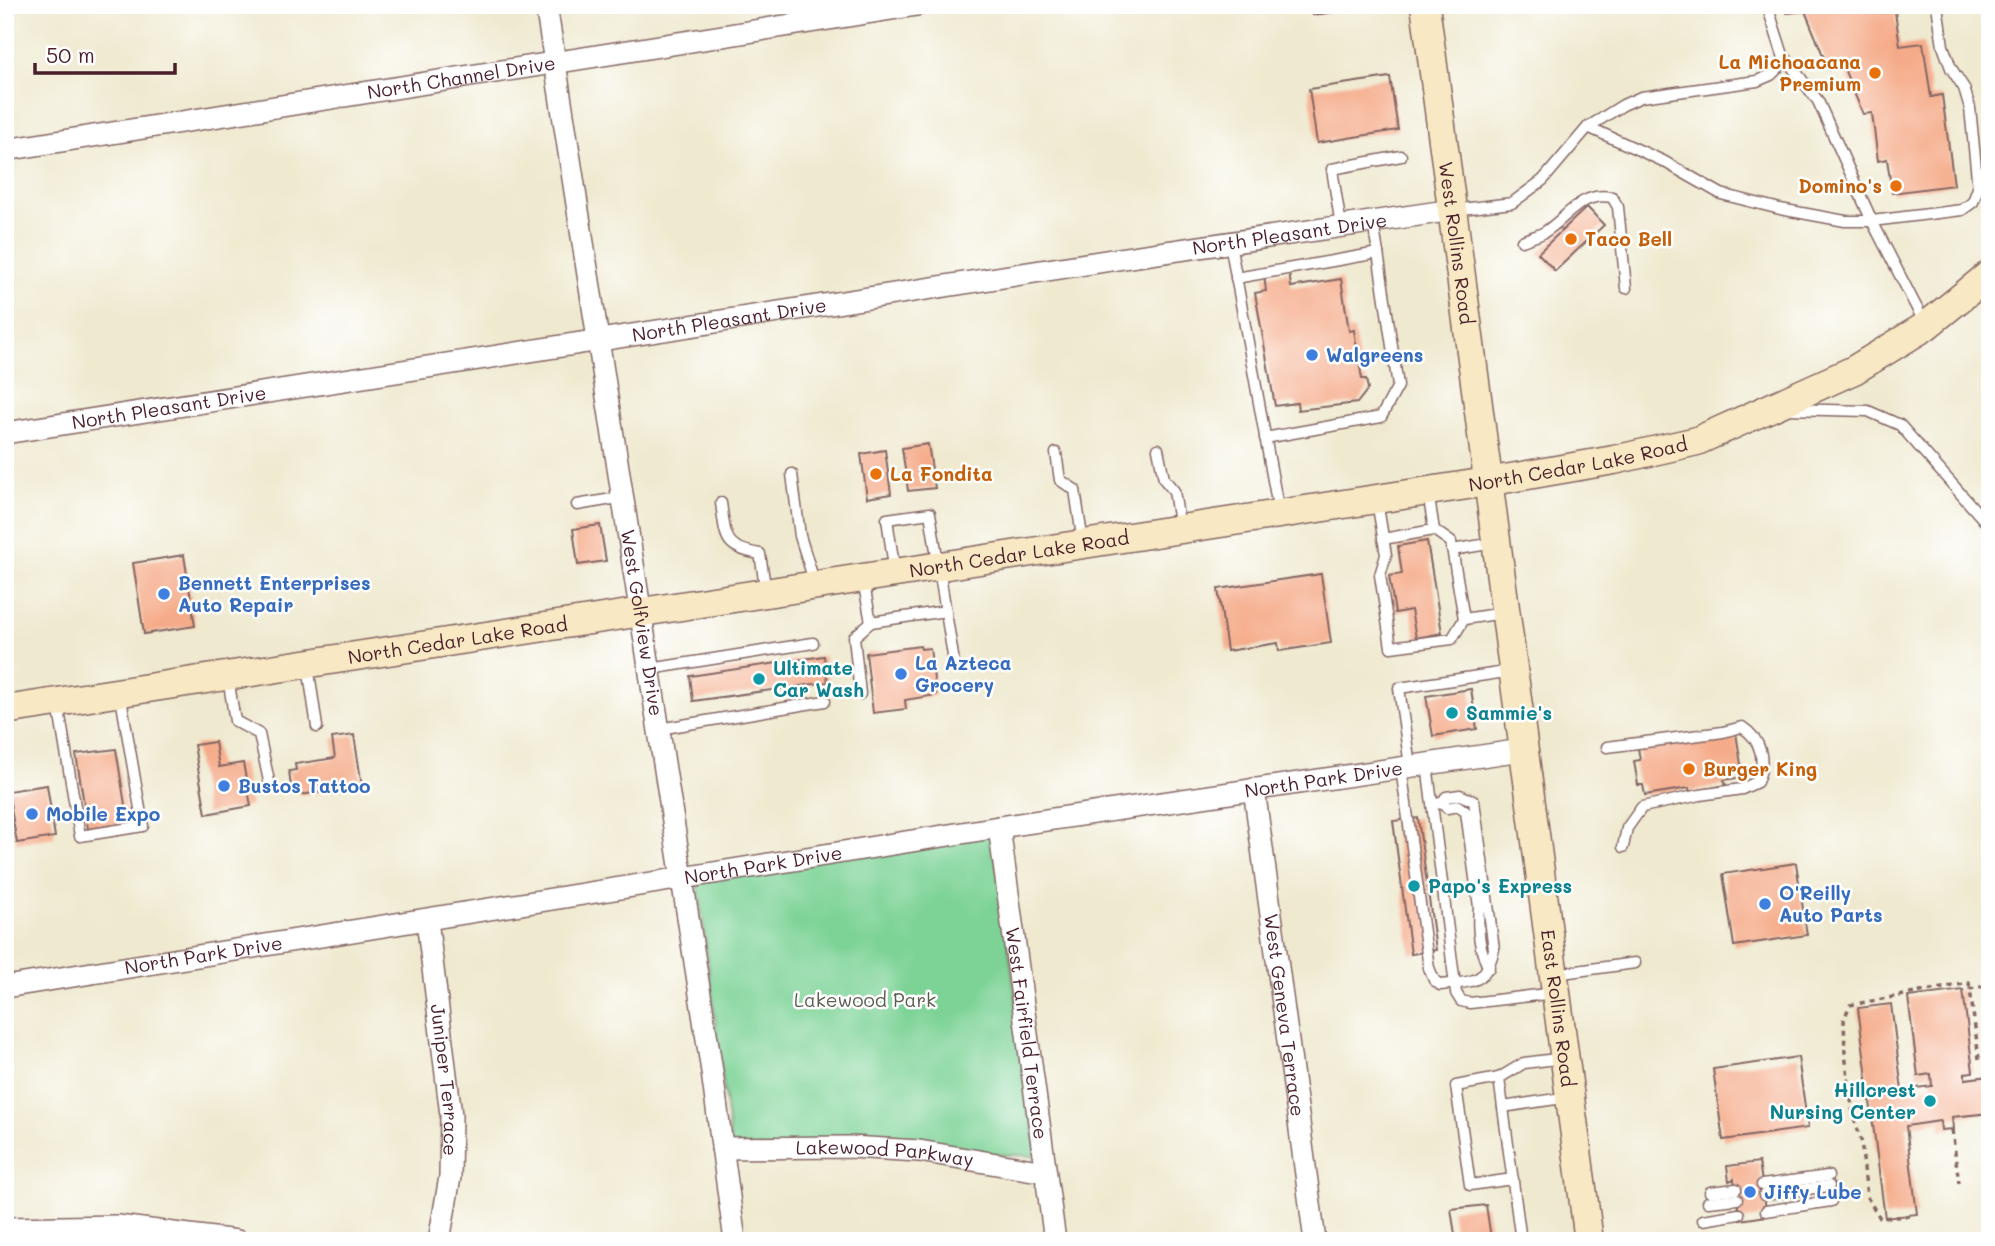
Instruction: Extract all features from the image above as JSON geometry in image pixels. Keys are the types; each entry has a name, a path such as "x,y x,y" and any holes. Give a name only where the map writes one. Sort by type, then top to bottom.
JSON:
{"main road":[{"name":"West Rollins Road","path":"1425,5 1487,482"},
{"name":"North Cedar Lake Road","path":"5,710 1487,482 1614,460 1698,441 1854,370 1926,326 1990,274"},
{"name":"East Rollins Road","path":"1487,482 1589,1241"}],"street":[{"name":"West Golfview Drive","path":"546,5 600,340 735,1241"},
{"name":"North Channel Drive","path":"5,150 917,5"},
{"name":"North Pleasant Drive","path":"5,433 1453,210"},
{"name":"North Park Drive","path":"5,987 999,827 1522,750"},
{"name":"West Geneva Terrace","path":"1254,789 1315,1241"},
{"name":"West Fairfield Terrace","path":"999,827 1055,1241"},
{"name":"Juniper Terrace","path":"427,920 451,1115 450,1177 439,1241"},
{"name":"Lakewood Parkway","path":"722,1147 850,1147 919,1151 1045,1172"},
{"path":"5,1228 118,1227 237,1241"}],"lane":[{"path":"1767,5 1783,54 1818,101 1872,221 1926,326"},
{"path":"1587,127 1663,161 1721,194 1845,221 1872,221 1962,210 1973,202 1978,188 1970,108 1964,88 1951,68 1943,46 1937,5"},
{"path":"1453,210 1512,203 1543,180 1587,127 1623,104 1640,97 1757,81 1771,75 1787,59"},
{"path":"1341,226 1332,169 1401,156"},
{"path":"1522,241 1544,232 1572,208 1590,197 1612,197 1618,207 1626,288"},
{"path":"1265,438 1381,417 1398,386 1373,222"},
{"path":"1230,243 1279,513"},
{"path":"1236,278 1378,253"},
{"path":"1770,408 1868,411 1900,425 1990,527"},
{"path":"1158,449 1164,479 1174,491 1180,529"},
{"path":"1056,453 1060,480 1075,490 1083,544"},
{"path":"792,474 800,536 815,585"},
{"path":"1428,491 1434,530"},
{"path":"577,505 624,497"},
{"path":"1376,499 1383,539 1386,555 1380,575 1391,647 1452,639 1464,619 1451,542 1434,530 1383,539"},
{"path":"721,503 727,538 740,551 760,554 766,592"},
{"path":"895,573 887,519 930,513 954,662"},
{"path":"1452,550 1495,543"},
{"path":"862,578 871,622"},
{"path":"860,694 853,637 871,622 946,611"},
{"path":"1464,619 1504,613"},
{"path":"650,669 813,643"},
{"path":"307,663 317,727"},
{"path":"1413,766 1437,804 1447,808 1458,806 1466,812 1479,907 1482,956 1489,968 1481,977 1440,985 1434,980 1429,968 1413,766 1399,688 1512,671"},
{"path":"228,676 235,721 259,734 270,786"},
{"path":"58,702 79,836 143,826 120,692"},
{"path":"659,729 825,701"},
{"path":"1608,747 1723,732 1742,727 1754,735 1762,757 1762,770 1757,782 1742,789 1642,807 1627,828 1623,847"},
{"path":"1437,804 1434,819 1456,993 1461,1001 1470,1003 1635,963"},
{"path":"1513,1179 1470,1185 1456,1086 1499,1078 1524,1063 1564,1058"},
{"path":"1499,1078 1521,1241"},
{"path":"1503,1107 1569,1097"},
{"path":"1763,1190 1828,1181"},
{"path":"1709,1197 1736,1194"},
{"path":"1766,1211 1831,1201"},
{"path":"1703,1220 1740,1214"}],"path":[{"path":"1910,1216 1880,1218 1867,1197 1861,1140 1853,1114 1843,1019 1850,1005 1969,983 1979,1059"},
{"path":"1970,989 1990,985"},
{"path":"1952,1130 1959,1183"}],"green space":[{"name":"Lakewood Park","path":"992,828 1038,1156 731,1147 697,876"}],"building":[{"path":"1311,5 1368,5 1368,7 1313,15"},
{"path":"1785,5 1894,5 1900,46 1923,43 1931,97 1942,95 1954,185 1892,193 1887,159 1878,161 1872,113 1863,114 1842,64 1829,70 1805,11 1787,13"},
{"path":"1390,77 1398,130 1317,143 1309,89"},
{"name":"Taco Bell","path":"1587,207 1604,225 1555,271 1538,253"},
{"name":"Walgreens","path":"1289,272 1291,287 1341,279 1349,331 1354,330 1362,379 1366,379 1368,389 1357,403 1298,410 1297,403 1275,406 1255,293 1266,291 1264,275"},
{"path":"928,444 935,488 908,491 902,448"},
{"name":"La Fondita","path":"885,450 891,494 867,498 861,454"},
{"path":"600,525 606,561 578,565 573,529"},
{"path":"1427,541 1442,633 1416,638 1411,610 1395,613 1389,576 1402,574 1398,546"},
{"name":"Bennett Enterprises Auto Repair","path":"184,555 195,626 144,634 133,563"},
{"path":"1321,574 1331,643 1279,651 1278,643 1227,651 1218,589"},
{"name":"La Azteca Grocery","path":"920,646 921,649 930,648 936,695 905,700 906,709 873,713 866,653"},
{"name":"Ultimate Car Wash","path":"824,656 828,682 693,701 690,676"},
{"name":"Sammie's","path":"1471,689 1477,729 1433,736 1426,696"},
{"name":"Burger King","path":"1736,733 1743,777 1724,780 1726,785 1690,792 1689,788 1645,795 1643,785 1638,785 1634,761 1640,760 1638,748"},
{"path":"354,735 362,786 300,795 299,786 291,787 289,771 296,770 295,764 335,758 332,738"},
{"name":"Bustos Tattoo","path":"215,742 219,767 243,763 251,806 206,814 194,745"},
{"path":"116,749 128,823 88,829 76,754"},
{"name":"Mobile Expo","path":"47,785 55,837 17,843 8,791"},
{"name":"Papo's Express","path":"1418,818 1436,950 1411,954 1393,821"},
{"name":"O'Reilly Auto Parts","path":"1796,863 1807,935 1734,946 1723,874"},
{"path":"1990,987 1990,1023 1988,1023 1984,988"},
{"name":"Hillcrest Nursing Center","path":"1963,990 1973,1072 1965,1073 1965,1079 1990,1076 1990,1113 1952,1117 1953,1129 1941,1130 1940,1121 1906,1126 1917,1214 1885,1218 1858,1008 1891,1004 1902,1090 1932,1086 1931,1074 1918,1076 1908,997"},
{"path":"1798,1057 1808,1128 1723,1140 1713,1069"},
{"name":"Jiffy Lube","path":"1759,1162 1767,1216 1740,1220 1734,1179 1729,1181 1727,1166"},
{"path":"1486,1205 1491,1238 1456,1241 1451,1209"}],"place":[{"name":"La Michoacana Premium","path":"1875,73"},
{"name":"Domino's","path":"1896,186"},
{"name":"Taco Bell","path":"1571,239"},
{"name":"Walgreens","path":"1312,355"},
{"name":"La Fondita","path":"876,474"},
{"name":"Bennett Enterprises Auto Repair","path":"164,594"},
{"name":"La Azteca Grocery","path":"901,674"},
{"name":"Ultimate Car Wash","path":"759,679"},
{"name":"Sammie's","path":"1452,713"},
{"name":"Burger King","path":"1689,769"},
{"name":"Bustos Tattoo","path":"224,786"},
{"name":"Mobile Expo","path":"32,814"},
{"name":"Papo's Express","path":"1414,886"},
{"name":"O'Reilly Auto Parts","path":"1765,904"},
{"name":"Hillcrest Nursing Center","path":"1930,1101"},
{"name":"Jiffy Lube","path":"1750,1192"}]}
